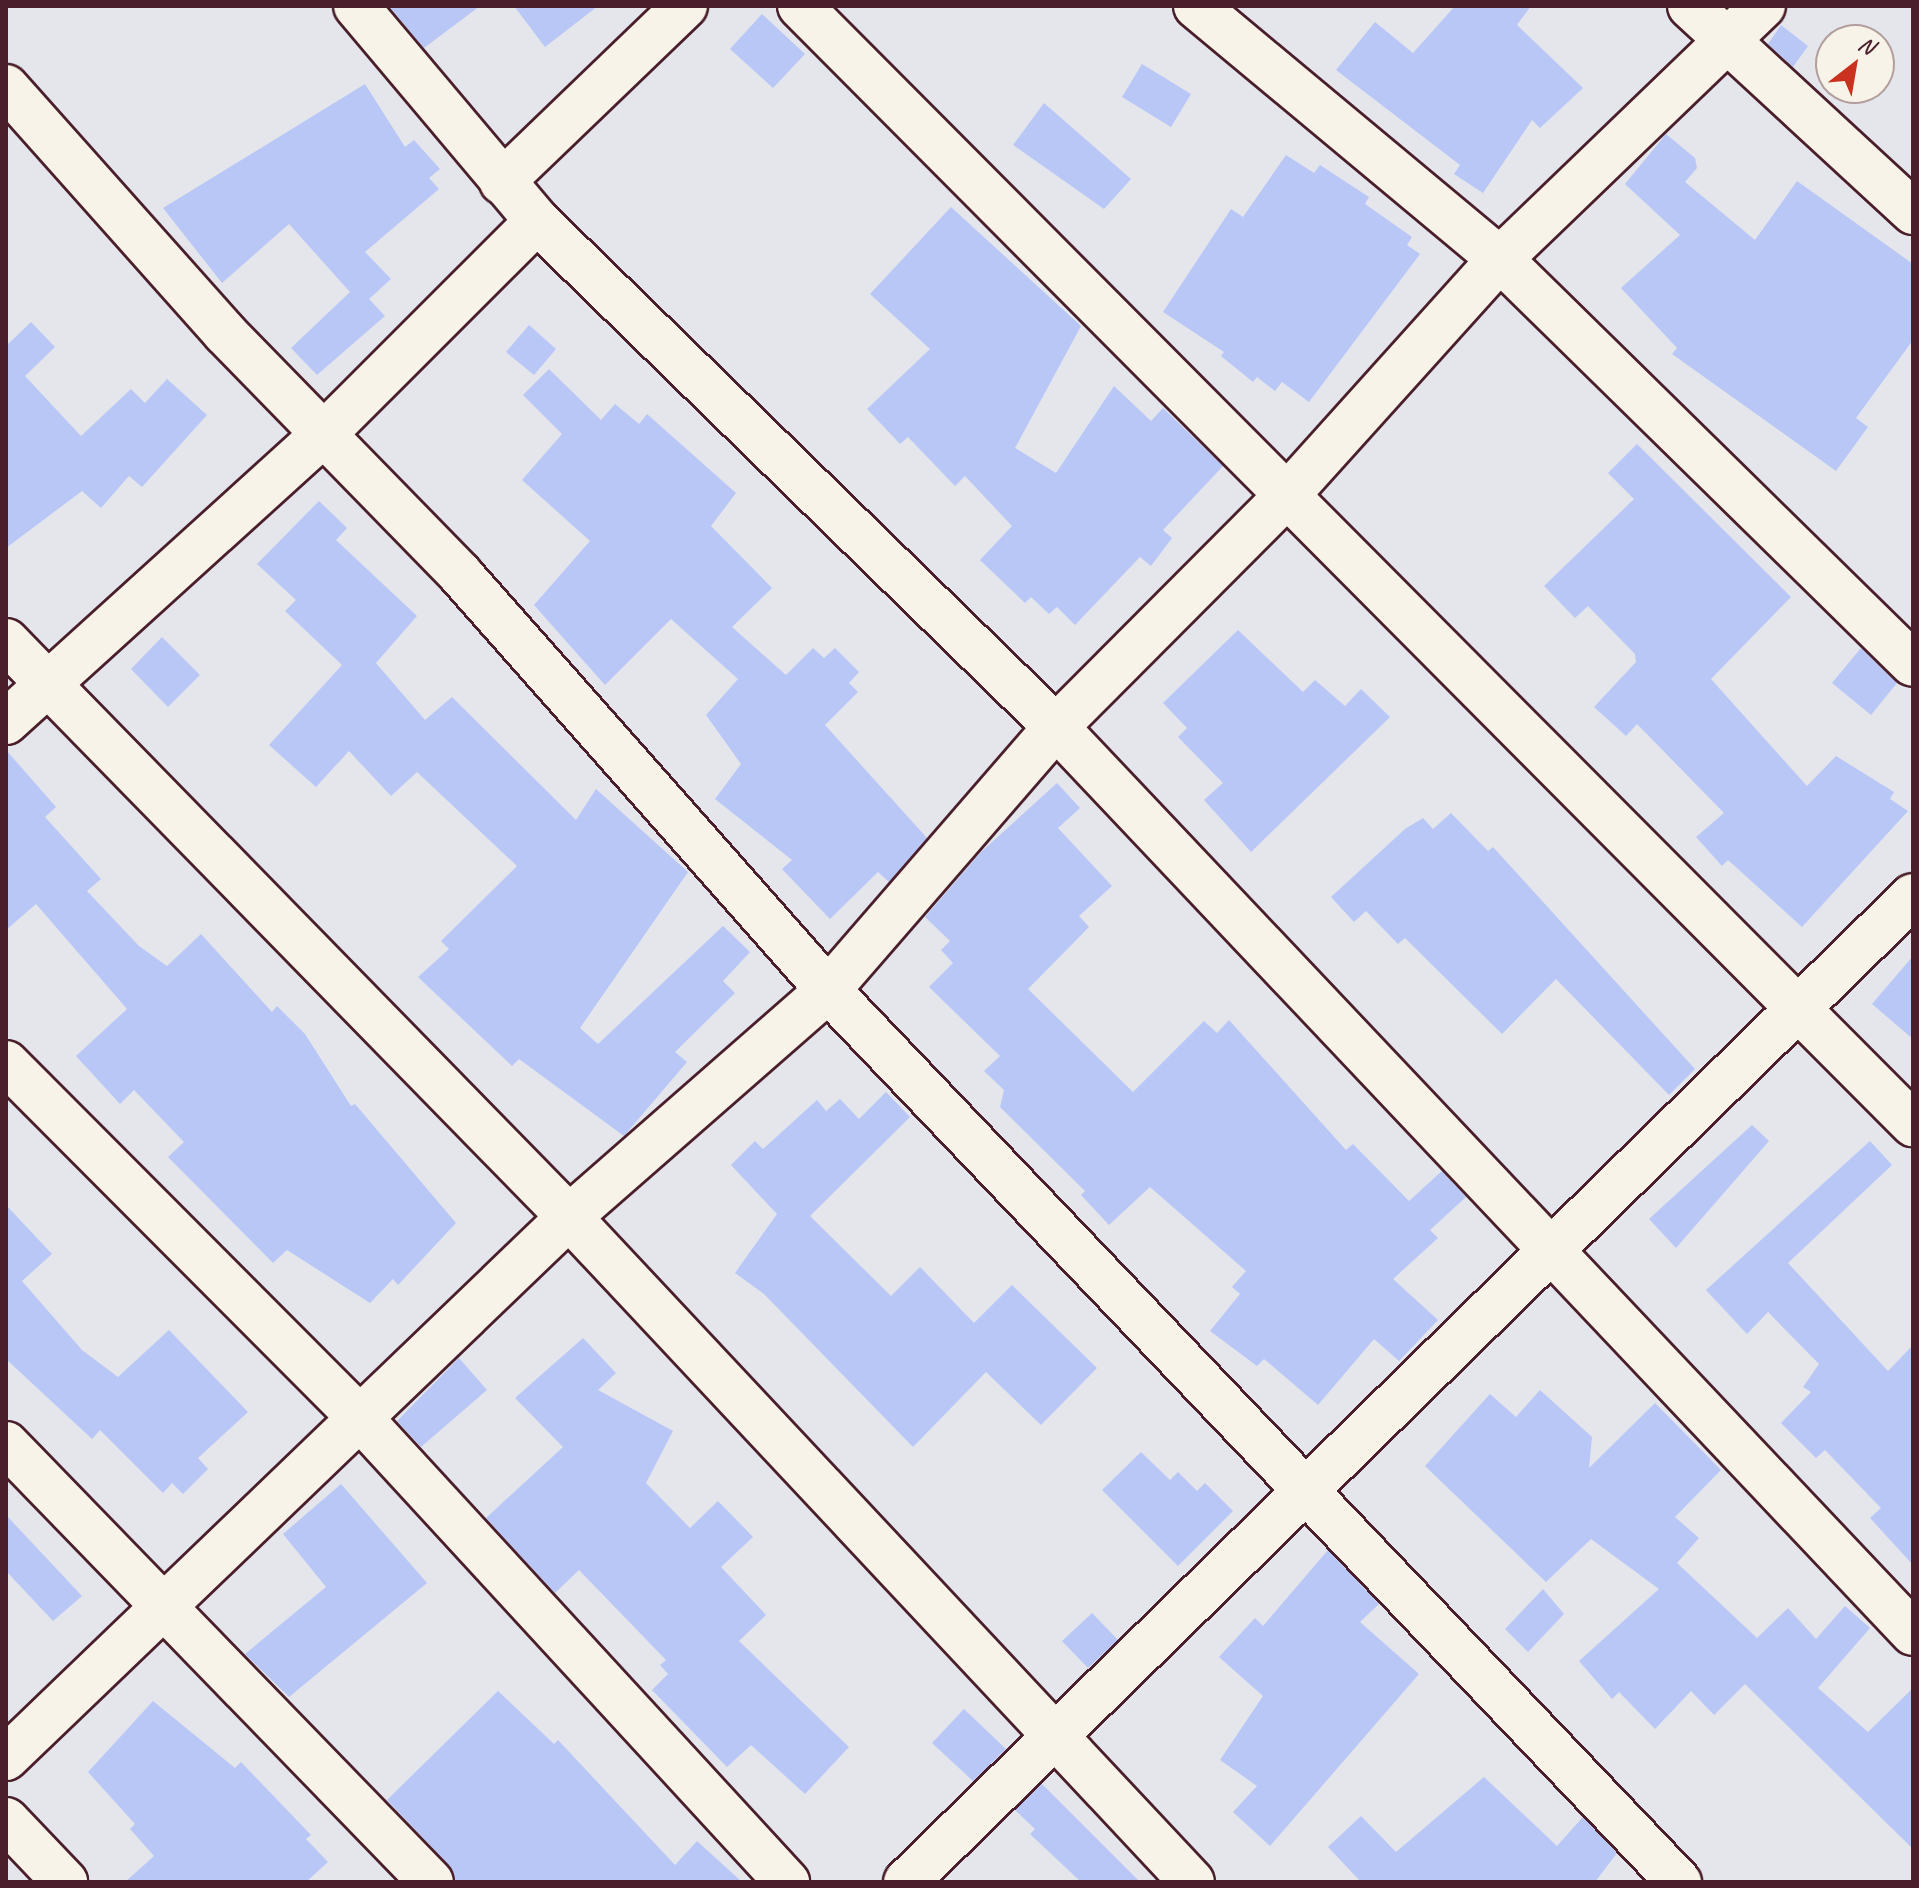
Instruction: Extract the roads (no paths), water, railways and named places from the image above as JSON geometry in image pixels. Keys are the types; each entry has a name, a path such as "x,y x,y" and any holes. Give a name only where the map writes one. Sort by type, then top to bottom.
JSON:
{"street":[{"path":"356,6 537,221 1056,727 1913,1633"},
{"path":"502,182 685,6"},
{"path":"800,6 1290,492 1801,1006 1913,1124"},
{"path":"1196,6 1500,259 1913,664"},
{"path":"1690,6 1731,38 1913,212"},
{"path":"6,1758 569,1217 828,990 1056,727 1290,492 1500,259 1763,6"},
{"path":"6,87 225,333 327,431 828,990 1679,1882"},
{"path":"6,722 327,431 537,221"},
{"path":"6,641 569,1217 1053,1738 1192,1882"},
{"path":"906,1882 1913,896"},
{"path":"6,1063 360,1418 787,1882"},
{"path":"6,1444 431,1882"},
{"path":"6,1820 65,1882"}]}
